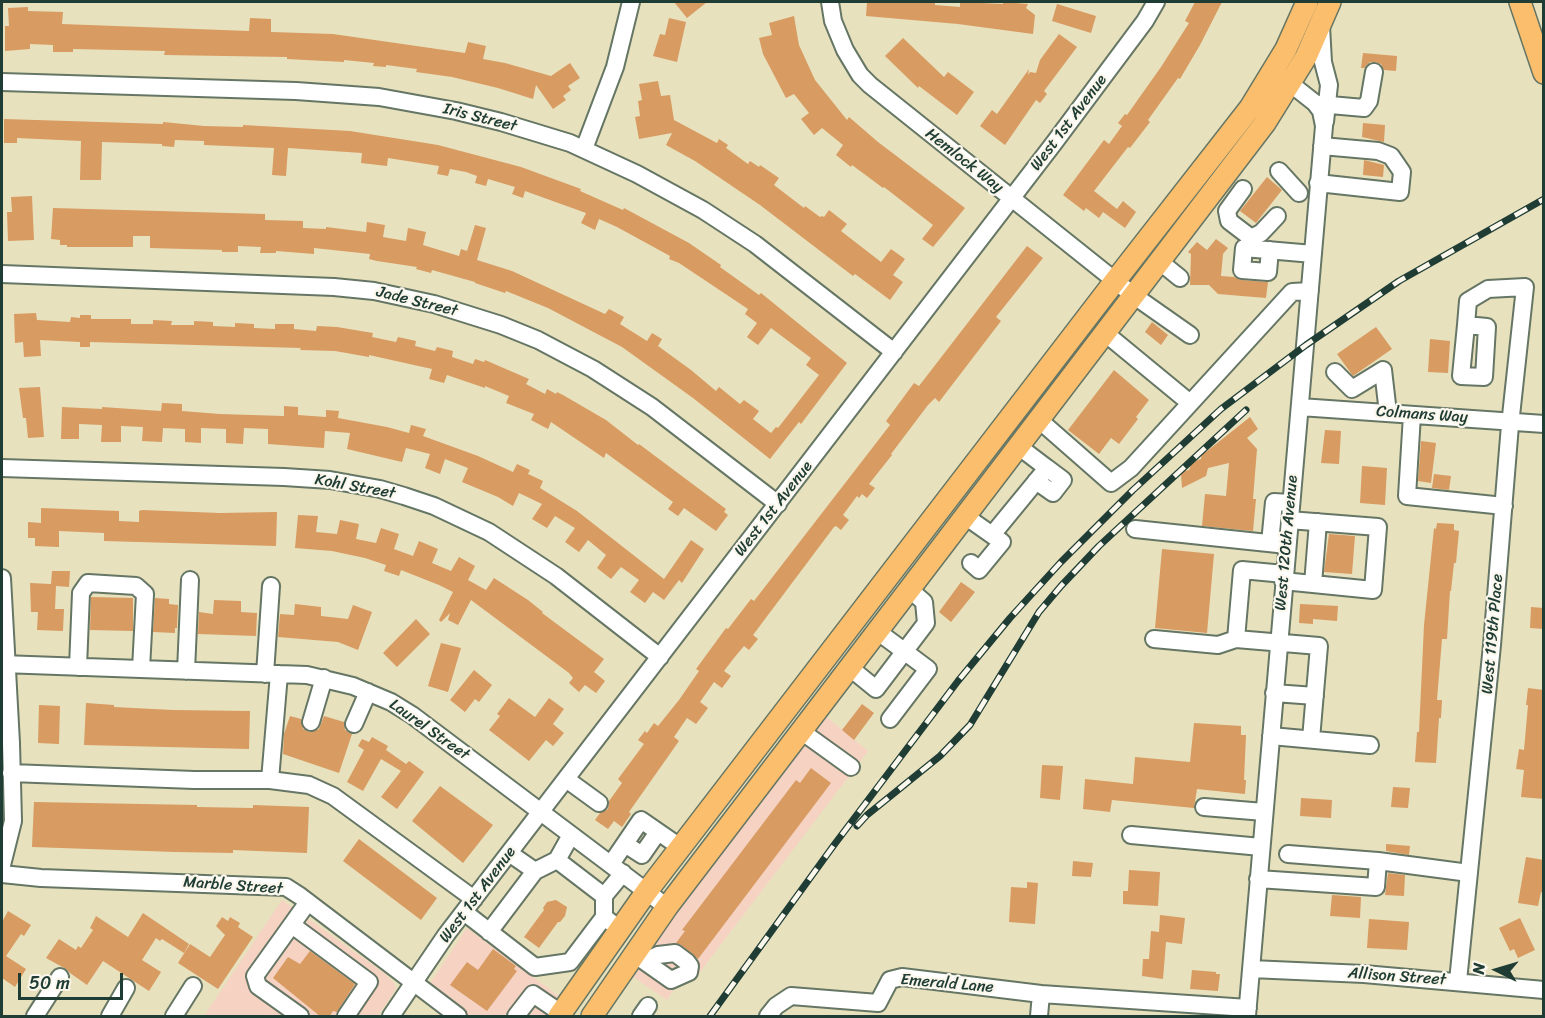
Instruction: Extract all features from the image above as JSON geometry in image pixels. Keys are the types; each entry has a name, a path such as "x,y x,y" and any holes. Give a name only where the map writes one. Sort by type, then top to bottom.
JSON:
{"main road":[{"path":"592,1017 639,958 667,907 1265,123 1307,2"},
{"path":"560,1015 588,975 612,923 647,891 1250,108 1282,78 1321,25 1330,2"},
{"path":"1520,2 1544,73"}],"street":[{"path":"584,149 615,67 631,2"},
{"name":"Hemlock Way","path":"830,2 837,33 860,75 907,116 1115,281 1190,335"},
{"name":"West 1st Avenue","path":"391,1017 469,906 540,812 1114,65 1154,2"},
{"name":"West 120th Avenue","path":"1247,1012 1284,578 1278,544 1290,512 1324,126 1321,104 1329,85 1323,62 1321,25"},
{"path":"1282,78 1321,104 1364,108 1369,101 1374,72"},
{"name":"Iris Street","path":"2,82 296,91 379,98 445,109 501,122 584,149 637,174 732,227 894,352"},
{"path":"1318,183 1400,192 1402,172 1391,156 1378,151 1322,146"},
{"path":"1279,171 1299,193"},
{"path":"1243,189 1227,211 1229,221 1250,237 1261,233 1277,216"},
{"path":"1270,250 1313,254"},
{"path":"1159,261 1180,278"},
{"name":"Jade Street","path":"2,274 334,287 374,291 434,304 501,325 554,348 593,369 652,407 778,504"},
{"name":"West 119th Place","path":"1458,981 1525,287 1488,289 1468,301 1466,325"},
{"path":"1038,419 1111,483 1131,468 1292,292 1310,291"},
{"path":"1105,333 1190,403"},
{"path":"1335,372 1352,389 1383,370 1388,413"},
{"name":"Colmans Way","path":"1300,407 1544,424"},
{"path":"1412,414 1407,496 1504,506"},
{"path":"992,535 1042,474 1018,446"},
{"name":"Kohl Street","path":"2,468 296,478 330,480 380,489 434,506 489,532 556,576 660,657"},
{"path":"1135,530 1278,544 1274,502 1290,512 1318,522 1378,527 1373,590 1313,584 1242,570 1236,639"},
{"path":"965,516 1002,542 979,570 970,563"},
{"path":"1313,584 1318,522"},
{"path":"2,578 6,754 11,773 13,821 2,865"},
{"path":"186,671 190,580"},
{"path":"78,667 81,593 88,583 136,586 145,594 141,669"},
{"path":"270,780 271,586"},
{"path":"849,667 871,695 926,624 924,603 909,589"},
{"path":"877,631 928,669 890,719"},
{"path":"1154,639 1218,645 1236,639 1319,646 1311,740"},
{"name":"Laurel Street","path":"4,664 307,675 353,686 391,702 412,715 667,907"},
{"path":"311,722 324,678"},
{"path":"354,723 368,692"},
{"path":"1274,693 1315,696"},
{"path":"801,731 850,767"},
{"path":"1270,736 1370,745"},
{"path":"11,773 194,780 270,780 309,785 333,796 469,906 489,932 535,967 570,962 612,923 604,896 556,860"},
{"path":"566,779 599,803"},
{"path":"1204,807 1264,812"},
{"path":"604,896 617,869 625,844 642,855 658,832 680,847"},
{"path":"489,932 535,871 556,860 571,835"},
{"path":"1131,835 1261,847"},
{"path":"509,853 535,871"},
{"path":"1288,854 1378,861 1469,873"},
{"path":"1258,879 1376,887 1378,861"},
{"name":"Marble Street","path":"2,874 41,878 286,888 308,902 458,1017"},
{"path":"300,1017 258,986 255,976 308,902"},
{"path":"292,925 369,982"},
{"path":"675,953 690,966 689,972 671,980 639,958 675,953"},
{"path":"346,1017 384,960"},
{"path":"570,962 588,975"},
{"name":"Allison Street","path":"1251,969 1364,974 1544,990"},
{"path":"35,1017 60,977"},
{"name":"Emerald Lane","path":"768,1017 776,1006 791,996 881,1010 890,980 902,977 1041,994 1247,1012"},
{"path":"174,1017 193,986"},
{"path":"110,1017 126,988"},
{"path":"516,1017 533,994 560,1015"},
{"path":"1039,1017 1041,994"}],"shaded area":[{"path":"824,715 868,751 694,980 680,980 667,1000 632,976 704,873"},
{"path":"282,900 384,973 394,983 396,989 378,1016 204,1016"},
{"path":"467,928 560,997 546,1016 437,1016 449,998 430,983"}],"building":[{"path":"674,2 707,2 687,18"},
{"path":"867,2 935,2 935,5 960,7 960,2 1028,4 1026,8 1035,15 1033,34 958,24 866,16"},
{"path":"1195,2 1222,2 1180,79 1178,78 1148,120 1150,122 1094,191 1117,209 1123,201 1136,212 1125,228 1103,212 1099,218 1086,208 1084,211 1063,195 1104,140 1109,144 1122,126 1118,123 1125,114 1127,115 1189,23 1185,21"},
{"path":"1057,4 1096,16 1091,33 1052,21"},
{"path":"28,7 28,11 63,12 62,24 249,31 250,18 271,19 271,32 333,34 465,53 468,42 486,46 483,59 551,76 570,63 580,78 568,86 571,90 563,96 566,100 553,109 536,85 533,99 452,77 416,72 417,69 386,65 386,67 373,66 374,63 287,59 287,57 164,55 165,51 73,49 73,52 53,52 53,45 30,44 30,49 5,51 5,26 9,26 8,8"},
{"path":"794,16 799,45 815,80 847,120 849,117 965,208 933,247 922,239 933,225 884,187 836,155 843,145 822,128 814,135 801,119 809,113 794,94 786,98 763,54 759,38 772,35 769,23"},
{"path":"669,18 686,22 677,62 653,56 660,34 665,35"},
{"path":"1059,34 1077,47 1044,91 1047,94 1040,103 1036,100 1005,145 980,126 992,110 997,114 1029,69 1028,75 1030,72 1036,73 1040,60"},
{"path":"903,38 944,77 948,72 974,92 957,115 919,86 918,88 885,56"},
{"path":"1363,53 1397,56 1396,71 1384,70 1381,64 1375,62 1370,62 1361,68"},
{"path":"658,81 661,96 670,95 674,120 717,143 719,139 728,145 726,148 748,164 750,161 759,167 760,165 779,178 774,185 804,208 805,206 820,217 824,217 829,210 847,224 841,231 881,262 891,249 905,259 893,275 903,282 890,300 855,274 853,276 760,205 695,161 666,145 672,133 639,139 635,117 640,116 638,101 642,100 639,84"},
{"path":"4,119 163,124 163,122 204,126 243,127 243,125 350,131 438,145 521,167 581,189 580,191 623,210 624,208 689,243 759,295 761,293 847,363 801,424 799,422 770,459 693,398 622,347 548,308 506,291 505,293 432,270 431,273 416,269 417,267 369,259 370,254 314,248 314,254 276,251 276,253 260,253 261,247 238,246 238,252 150,248 150,236 133,236 133,247 67,247 67,245 60,245 60,240 51,239 53,208 265,214 265,220 303,221 303,228 326,229 326,227 366,232 367,222 385,225 383,237 406,241 408,228 426,232 423,245 459,256 461,249 467,251 475,225 486,228 477,260 512,271 605,314 609,309 624,317 620,324 647,341 652,333 662,339 658,346 716,391 719,387 740,404 744,400 759,411 753,419 771,433 776,427 778,428 819,375 806,365 811,358 771,328 758,345 747,337 757,323 745,314 748,309 679,263 669,259 670,256 617,227 599,219 595,230 581,223 586,213 525,191 523,198 512,194 515,187 488,179 486,186 475,183 477,176 466,172 450,169 448,176 437,174 439,166 388,158 387,166 361,163 362,153 288,148 286,176 272,175 274,148 204,145 204,141 175,140 174,147 162,146 162,144 102,142 101,180 80,180 81,141 17,138 17,143 4,143"},
{"path":"1363,123 1385,125 1384,142 1362,137"},
{"path":"1364,160 1384,165 1383,177 1363,175"},
{"path":"1267,177 1282,190 1256,223 1240,211"},
{"path":"32,196 34,240 8,241 7,212 12,212 11,197"},
{"path":"1216,239 1228,248 1223,254 1221,276 1268,282 1266,298 1218,294 1209,285 1190,285 1191,254 1188,252 1197,242 1207,250"},
{"path":"1027,246 1043,258 996,317 1001,321 939,402 935,398 928,405 869,484 875,488 867,498 862,494 859,498 857,496 843,515 849,520 841,530 834,527 753,635 758,639 749,650 744,646 724,671 731,676 722,688 714,682 700,702 708,708 696,724 687,718 674,737 679,741 629,812 631,814 622,827 614,821 608,829 595,820 600,813 608,809 609,801 622,783 618,779 644,744 638,740 654,723 658,726 679,700 699,671 696,669 726,628 728,629 751,599 754,601 890,425 886,421 914,383 919,386"},
{"path":"36,313 37,320 70,322 71,317 80,318 80,315 91,315 91,319 131,319 131,324 153,324 153,320 172,321 171,325 194,325 194,321 213,322 213,326 235,327 235,323 254,324 254,328 275,329 275,324 294,324 294,329 316,331 317,326 337,327 373,333 372,337 396,342 398,337 416,341 415,346 435,351 437,347 453,351 452,357 473,364 475,359 484,362 485,360 529,379 526,384 545,394 547,389 556,394 557,392 606,420 726,509 724,512 728,515 716,531 684,508 678,516 668,509 673,502 606,453 604,458 551,422 548,429 531,420 534,414 506,403 509,396 447,375 444,383 429,379 432,369 369,355 369,357 335,351 300,350 301,348 90,342 90,347 80,347 80,342 40,340 41,356 24,357 23,342 15,343 14,314"},
{"path":"1152,322 1168,335 1161,345 1145,332"},
{"path":"1376,327 1392,349 1353,376 1337,354"},
{"path":"1430,339 1450,341 1448,373 1428,372"},
{"path":"1114,370 1149,400 1119,444 1111,438 1099,454 1068,430"},
{"path":"40,387 44,437 28,438 19,388"},
{"path":"162,403 182,404 182,411 220,414 284,416 284,406 298,407 298,415 326,417 326,410 339,411 338,418 409,433 411,425 426,429 423,436 478,456 513,472 517,464 530,470 528,474 543,481 540,488 577,511 664,579 691,540 704,549 682,583 679,580 664,600 653,592 645,603 630,592 639,580 621,567 611,579 597,568 606,555 588,540 579,552 565,542 575,528 555,516 547,528 532,519 542,504 519,493 513,506 462,482 468,468 445,459 440,474 425,468 430,454 406,448 402,462 347,449 350,433 325,431 324,448 268,444 268,429 244,428 243,444 226,443 226,429 201,428 201,443 185,442 185,429 163,428 162,442 142,441 143,427 121,426 121,442 101,442 102,425 79,424 79,439 61,439 62,407 161,411"},
{"path":"1250,417 1258,429 1247,438 1257,449 1253,531 1202,526 1205,494 1226,496 1229,463 1208,468 1206,476 1182,488 1181,474 1189,470 1192,462 1201,459 1202,451 1206,452"},
{"path":"1325,430 1341,431 1339,464 1321,463"},
{"path":"1421,441 1436,443 1431,483 1418,481"},
{"path":"1362,466 1387,468 1385,505 1360,503"},
{"path":"1434,474 1451,476 1449,490 1432,488"},
{"path":"41,508 119,511 119,521 139,522 139,511 142,510 220,513 277,512 276,546 104,541 104,533 59,531 59,547 35,546 35,538 28,538 28,522 41,523"},
{"path":"298,515 318,516 316,532 337,534 340,520 359,524 356,539 376,543 381,528 399,534 394,549 413,556 419,541 438,549 432,563 451,571 459,557 475,566 468,580 486,590 494,578 528,600 604,659 594,672 605,681 596,693 585,685 579,692 569,683 573,678 569,673 471,600 458,625 448,620 450,613 441,622 439,620 453,592 439,585 401,570 399,576 384,571 386,565 365,558 332,551 295,548"},
{"path":"1437,523 1454,524 1454,530 1459,531 1450,591 1447,639 1442,639 1437,700 1442,700 1436,763 1415,762 1417,732 1419,732 1424,625 1434,528 1436,529"},
{"path":"1329,534 1355,536 1352,574 1324,572"},
{"path":"1162,549 1214,554 1207,633 1155,628"},
{"path":"52,571 70,571 69,587 56,586 55,609 64,609 63,631 37,630 38,612 31,612 30,583 51,584"},
{"path":"961,582 975,592 951,622 939,612"},
{"path":"91,597 133,598 133,631 90,630"},
{"path":"155,598 169,599 169,604 178,605 175,633 153,632"},
{"path":"214,600 241,601 241,612 257,613 256,636 198,634 199,612 213,614"},
{"path":"295,604 321,607 321,616 348,619 353,605 372,612 358,650 338,642 278,637 280,614 294,615"},
{"path":"1300,604 1338,606 1337,621 1313,619 1313,624 1299,623"},
{"path":"1531,607 1544,608 1544,629 1530,628"},
{"path":"416,619 430,634 397,667 383,653"},
{"path":"441,643 461,648 448,692 428,686"},
{"path":"474,670 492,685 479,702 475,699 465,712 450,700"},
{"path":"1528,688 1544,690 1544,799 1521,797 1524,770 1516,769 1519,749 1524,750"},
{"path":"509,698 535,717 549,698 564,709 553,724 564,733 553,746 546,740 529,761 489,730 500,716 497,714"},
{"path":"86,703 173,710 250,711 249,749 84,745"},
{"path":"862,704 874,713 854,740 842,730"},
{"path":"39,705 60,706 59,744 38,743"},
{"path":"290,716 301,719 303,729 309,732 319,729 324,716 344,722 345,730 352,734 339,773 283,754 284,734"},
{"path":"1194,723 1241,726 1241,735 1246,735 1245,794 1197,789 1194,808 1112,800 1110,812 1083,809 1085,779 1133,784 1135,757 1190,762"},
{"path":"372,737 388,746 386,750 406,764 409,761 424,772 397,809 381,797 401,771 381,759 363,791 347,782 364,750 358,746 362,739 369,742"},
{"path":"1042,765 1063,766 1060,800 1040,798"},
{"path":"811,768 831,783 698,959 676,943 685,931 682,930 796,780 800,783"},
{"path":"440,786 493,825 463,863 412,821"},
{"path":"1393,787 1410,788 1408,808 1391,807"},
{"path":"1301,798 1332,800 1331,818 1300,816"},
{"path":"34,802 197,805 197,807 253,808 253,805 309,807 307,853 233,850 233,853 175,852 32,847"},
{"path":"359,839 437,898 421,920 343,861"},
{"path":"1386,844 1410,846 1409,855 1386,851"},
{"path":"1526,857 1544,860 1544,893 1541,892 1538,906 1518,903"},
{"path":"1073,861 1093,863 1091,877 1072,876"},
{"path":"1129,870 1160,872 1158,906 1123,904 1123,891 1128,891"},
{"path":"1388,873 1405,875 1404,896 1385,895"},
{"path":"1027,882 1038,883 1035,924 1009,922 1011,887 1027,888"},
{"path":"1332,895 1361,897 1360,918 1330,916"},
{"path":"556,900 567,907 565,916 539,948 524,937 544,910 547,902"},
{"path":"8,911 31,925 24,936 21,934 6,956 26,969 15,987 2,978 2,922"},
{"path":"143,913 189,944 184,953 162,939 160,941 156,938 142,960 161,972 149,991 103,961 87,985 66,969 46,958 59,939 76,950 78,946 81,948 93,930 90,928 96,916 128,937"},
{"path":"1160,915 1185,918 1182,944 1166,942 1163,979 1142,976 1143,959 1149,959 1151,931 1159,932"},
{"path":"222,917 228,921 230,917 240,923 238,927 253,937 218,989 178,963 190,944 210,957 225,935 216,926"},
{"path":"1520,918 1535,950 1518,958 1514,949 1510,951 1499,928"},
{"path":"1369,919 1409,922 1407,950 1367,948"},
{"path":"493,949 516,966 514,969 517,971 487,1011 450,985 467,962 478,970"},
{"path":"310,951 355,984 337,1012 333,1011 329,1017 321,1017 273,978 288,957 300,964"},
{"path":"1192,970 1220,974 1218,991 1190,989"}],"railway":[{"path":"710,1016 834,845 958,681 1010,618 1061,562 1133,490 1221,409 1306,345 1399,281 1544,199"},
{"path":"857,826 867,815 940,756 970,725 1039,612 1061,586 1099,546 1246,410"}]}
